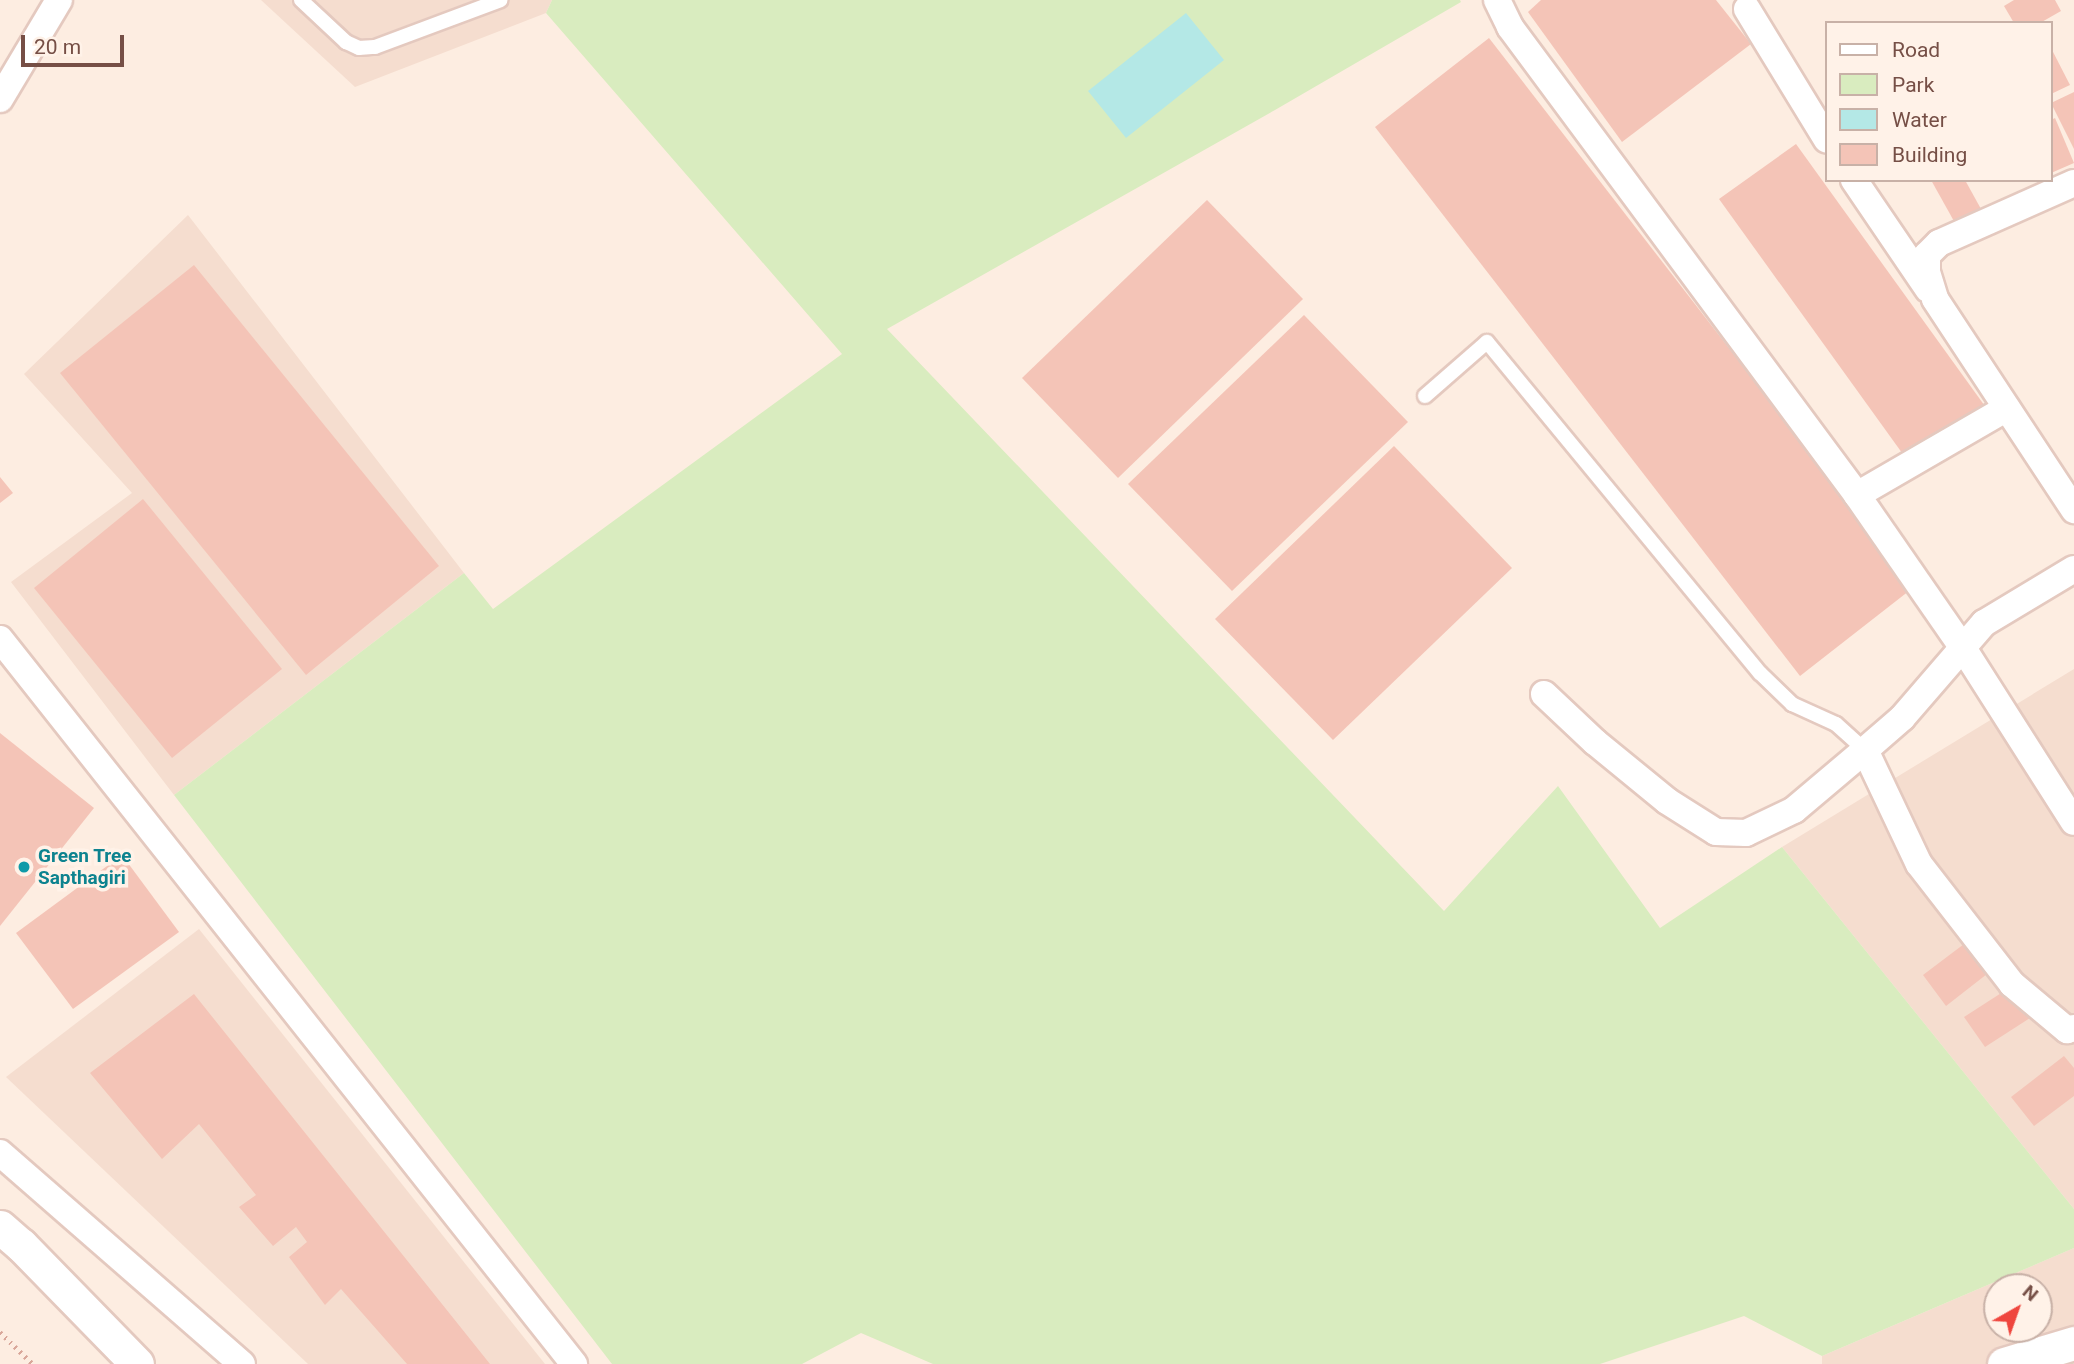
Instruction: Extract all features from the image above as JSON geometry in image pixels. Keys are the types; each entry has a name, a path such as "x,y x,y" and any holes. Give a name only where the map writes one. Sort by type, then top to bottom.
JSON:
{"street":[{"path":"0,99 59,0"},
{"path":"1497,0 1510,27 1857,495 1963,648 2074,822"},
{"path":"1746,9 1826,139"},
{"path":"1855,182 2074,510"},
{"path":"1935,299 1927,272 1927,255 1939,243 2074,183"},
{"path":"1857,495 2007,408"},
{"path":"1544,694 1595,742 1667,801 1716,832 1746,833 1794,810 1902,718 1984,623 2074,569"},
{"path":"0,639 574,1364"},
{"path":"1865,750 1919,864 2012,984 2067,1030 2074,1028"},
{"path":"0,1153 243,1364"},
{"path":"0,1227 22,1245 137,1364"},
{"path":"2004,1364 2074,1343"}],"lane":[{"path":"301,0 345,42 359,48 375,47 500,0"},
{"path":"1424,396 1487,342 1760,674 1793,704 1836,724 1865,750"}],"path":[{"path":"0,1332 33,1364"}],"shaded area":[{"path":"261,0 552,0 546,13 355,87"},
{"path":"188,215 464,573 174,795 11,582 132,493 24,374"},
{"path":"2074,669 2074,1209 1782,847"},
{"path":"199,929 545,1364 308,1364 6,1077"},
{"path":"2074,1248 2074,1364 1822,1364 1822,1356 1983,1287 1983,1343 2053,1343 2053,1273 2016,1273"}],"green space":[{"path":"552,0 1460,0 1461,2 1275,110 887,329 1444,911 1558,786 1660,928 1782,847 2074,1209 2074,1248 2016,1273 1983,1273 1983,1287 1822,1356 1744,1316 1600,1364 933,1364 861,1333 802,1364 612,1364 174,795 464,573 493,609 842,354 546,13"}],"water":[{"path":"1186,13 1224,60 1126,138 1088,91"}],"building":[{"path":"1541,0 1716,0 1751,44 1622,142 1528,12"},
{"path":"2014,0 2055,0 2061,11 2044,21 2013,21 2004,6"},
{"path":"1489,38 1914,587 1800,676 1375,127"},
{"path":"2053,52 2070,85 2053,93"},
{"path":"2074,92 2074,149 2053,107 2053,102"},
{"path":"2055,118 2074,163 2053,172"},
{"path":"1796,144 1987,409 1910,464 1719,199"},
{"path":"1932,182 1966,182 1981,209 1955,223"},
{"path":"1207,200 1303,299 1118,478 1022,378"},
{"path":"194,265 439,566 306,675 60,373"},
{"path":"1304,315 1408,422 1232,591 1128,484"},
{"path":"1394,446 1512,568 1333,740 1215,619"},
{"path":"0,477 13,493 0,503"},
{"path":"143,499 282,669 172,758 34,588"},
{"name":"Green Tree Sapthagiri","path":"0,733 94,808 0,926"},
{"path":"122,855 179,932 73,1009 16,933"},
{"path":"1964,944 1987,974 1946,1006 1923,975"},
{"path":"2009,988 2030,1018 1985,1047 1964,1017"},
{"path":"194,994 490,1364 407,1364 341,1289 325,1305 289,1257 307,1242 296,1227 273,1246 239,1207 256,1195 199,1124 162,1159 90,1073"},
{"path":"2064,1056 2074,1068 2074,1096 2034,1126 2011,1097"}],"place":[{"name":"Green Tree Sapthagiri","path":"24,867"}]}
